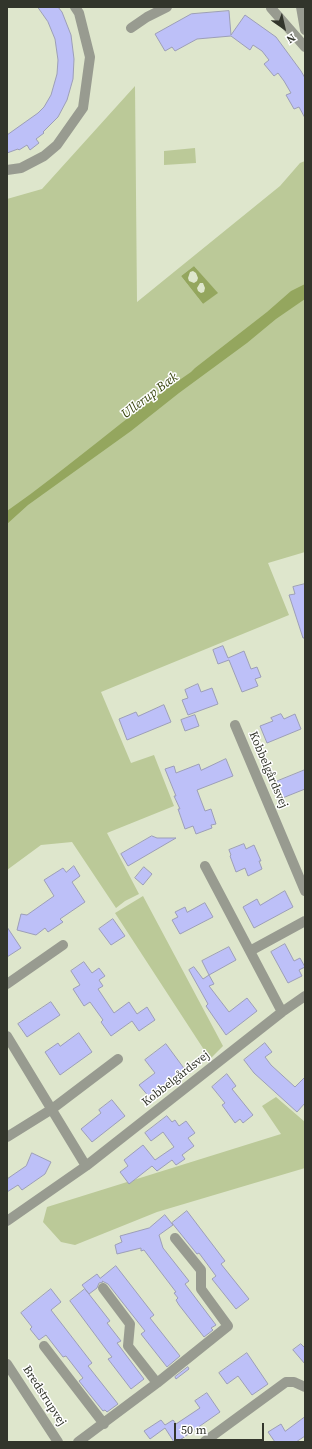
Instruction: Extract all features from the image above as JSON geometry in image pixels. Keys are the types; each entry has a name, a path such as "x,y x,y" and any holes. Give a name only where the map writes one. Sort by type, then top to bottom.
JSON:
{"street":[{"path":"7,170 21,168 44,156 57,145 83,108 90,57 79,13 75,7"},
{"path":"131,28 147,17 167,7"},
{"path":"273,7 305,47"},
{"path":"301,7 305,30"},
{"name":"Kobbelgårdsvej","path":"235,725 305,891"},
{"path":"205,866 282,1012"},
{"path":"250,951 305,921"},
{"path":"7,984 63,945"},
{"name":"Kobbelgårdsvej","path":"7,1221 86,1166 282,1012 305,996"},
{"path":"7,1036 86,1166"},
{"path":"7,1137 52,1109 118,1060"},
{"path":"78,1442 104,1424 228,1326 201,1289 201,1270 175,1238"},
{"path":"103,1288 130,1324 128,1346 157,1383"},
{"path":"44,1346 104,1424"},
{"name":"Bredstrupvej","path":"7,1364 58,1442"},
{"path":"204,1442 286,1382 294,1382 305,1387"}],"shaded area":[{"path":"135,86 137,302 280,186 300,163 305,161 305,552 268,563 289,615 101,692 131,763 154,755 174,806 107,833 139,894 125,901 116,908 72,842 41,845 7,870 7,199 42,189","holes":["194,266 217,293 203,304 181,276"]},
{"path":"195,148 196,163 164,165 164,151"},
{"path":"194,266 218,293 203,304 181,276","holes":["193,271 196,273 198,278 194,283 189,281 188,278 190,272","200,283 203,283 205,288 204,292 201,293 197,288"]},
{"path":"305,284 305,299 276,319 247,343 179,393 131,431 28,505 7,524 7,511 144,406 191,372 267,312 291,291"},
{"path":"143,896 223,1046 210,1059 115,913"},
{"path":"276,1097 305,1122 305,1168 157,1212 75,1245 61,1242 43,1222 47,1207 281,1134 262,1106"}],"building":[{"path":"38,7 58,7 62,12 71,35 74,59 73,79 67,100 58,117 43,132 44,133 36,139 39,143 30,150 27,145 19,150 18,149 7,153 7,135 44,107 51,95 57,74 58,60 55,39 48,22"},
{"path":"229,11 231,35 245,15 276,37 301,71 305,78 305,118 299,107 294,109 286,95 291,93 284,81 278,73 274,76 264,64 269,60 262,51 253,45 250,50 231,36 197,39 175,51 172,47 165,51 155,34 191,14"},
{"path":"305,584 305,638 303,638 289,595 295,594 293,587"},
{"path":"223,646 228,658 244,651 251,669 257,667 261,677 255,679 258,686 242,692 229,660 218,664 213,650"},
{"path":"198,684 201,692 212,688 218,704 188,715 182,700 188,698 185,690"},
{"path":"164,705 171,722 127,740 119,719 136,712 138,716"},
{"path":"281,714 284,719 295,714 301,729 267,743 260,726 273,721 271,718"},
{"path":"195,715 199,726 185,731 181,720"},
{"path":"226,759 233,776 197,790 205,811 211,809 216,824 211,825 212,828 196,834 193,826 185,829 178,809 180,809 174,796 176,796 165,769 174,766 176,773 199,764 201,770"},
{"path":"305,770 305,789 280,799 273,783"},
{"path":"152,836 157,838 176,838 128,866 121,854"},
{"path":"244,844 246,849 254,845 261,861 259,861 262,869 248,876 245,868 236,872 229,850"},
{"path":"74,866 80,876 72,882 85,902 60,919 63,922 48,932 45,928 36,935 17,930 21,914 27,915 54,896 44,880 63,868 66,872"},
{"path":"144,867 152,874 143,885 135,878"},
{"path":"285,891 293,907 254,928 243,907 257,899 260,905"},
{"path":"205,903 213,917 180,934 172,920 178,917 175,912 185,907 187,912"},
{"path":"113,919 125,936 111,945 99,929"},
{"path":"7,927 21,948 7,957"},
{"path":"285,944 294,961 300,958 305,967 299,970 302,976 288,983 271,952"},
{"path":"229,947 236,960 209,975 202,961"},
{"path":"84,962 92,973 99,968 105,976 99,980 103,986 98,989 114,1013 129,1002 137,1014 147,1007 155,1020 139,1031 132,1021 111,1036 101,1022 103,1020 90,1002 84,1006 73,989 80,985 71,971"},
{"path":"194,967 203,979 209,975 214,984 209,986 229,1012 247,998 257,1011 226,1035 206,1006 208,1004 189,970"},
{"path":"51,1002 60,1015 27,1037 18,1024"},
{"path":"79,1033 92,1052 60,1075 45,1052 58,1043 60,1046"},
{"path":"265,1043 272,1052 265,1057 271,1065 295,1087 305,1077 305,1103 297,1112 254,1073 244,1060"},
{"path":"166,1044 186,1071 150,1098 139,1085 155,1073 145,1060"},
{"path":"227,1074 236,1086 232,1089 253,1115 243,1123 240,1119 235,1123 222,1105 225,1103 212,1087"},
{"path":"112,1100 125,1116 92,1142 81,1129 101,1113 99,1110"},
{"path":"167,1116 172,1122 175,1120 179,1126 186,1121 195,1133 188,1138 194,1146 182,1155 185,1159 176,1165 172,1160 157,1171 152,1166 129,1184 120,1172 128,1166 124,1160 143,1145 155,1160 174,1147 163,1132 151,1141 145,1133"},
{"path":"32,1153 51,1162 45,1174 22,1190 18,1185 7,1192 7,1179 26,1166"},
{"path":"187,1211 225,1261 221,1264 249,1299 236,1309 212,1279 216,1276 199,1253 197,1254 172,1223"},
{"path":"165,1215 173,1225 159,1235 163,1248 189,1281 185,1284 216,1325 211,1328 213,1330 204,1337 179,1305 176,1300 178,1298 174,1293 176,1292 144,1250 141,1251 141,1248 117,1254 115,1245 122,1242 120,1236 149,1228"},
{"path":"116,1266 154,1315 150,1318 180,1356 167,1367 141,1334 145,1331 108,1284 102,1281 103,1282 99,1283 97,1288 89,1294 82,1285 97,1274 100,1278"},
{"path":"51,1289 61,1302 51,1310 92,1363 88,1366 118,1404 107,1412 105,1410 103,1411 79,1381 83,1378 66,1356 63,1357 46,1335 39,1340 30,1329 32,1327 21,1313"},
{"path":"85,1289 110,1321 107,1323 121,1341 117,1343 144,1379 131,1389 108,1359 112,1357 70,1301"},
{"path":"301,1344 305,1348 305,1364 293,1350"},
{"path":"247,1353 268,1384 252,1395 238,1376 227,1384 219,1373"},
{"path":"188,1367 189,1369 176,1379 175,1377"},
{"path":"207,1393 220,1412 177,1442 174,1442 165,1428 150,1439 144,1431 161,1420 165,1425 173,1420 176,1424 200,1408 195,1401"},
{"path":"305,1417 305,1436 296,1442 275,1442 268,1432 281,1424 285,1431"}],"water label":[{"name":"Ullerup Bæk","path":"150,396"}]}
